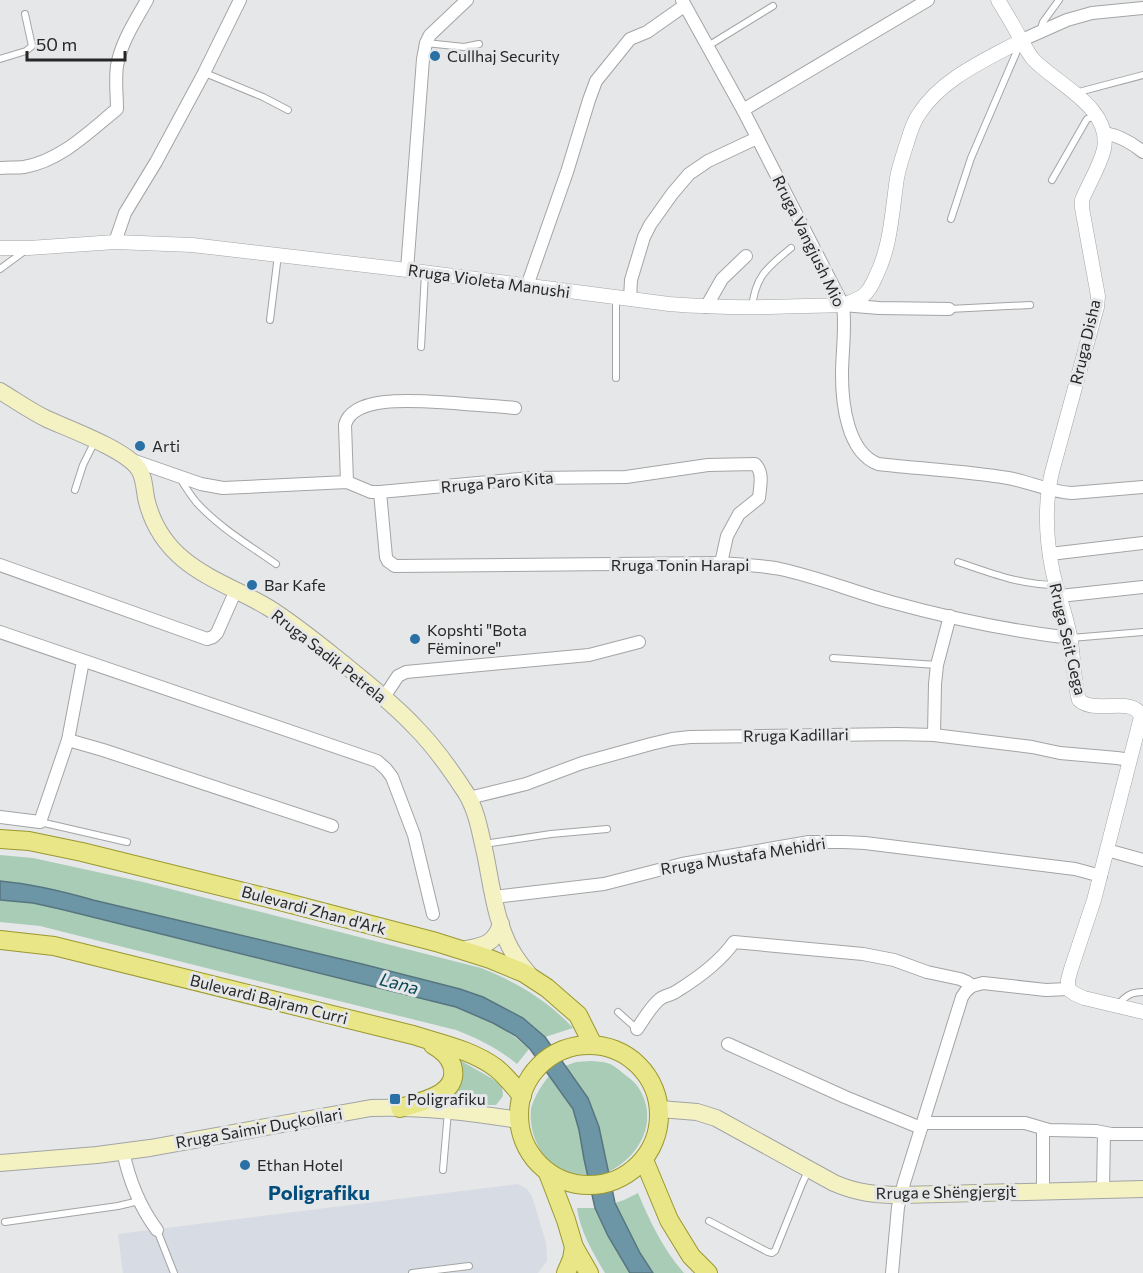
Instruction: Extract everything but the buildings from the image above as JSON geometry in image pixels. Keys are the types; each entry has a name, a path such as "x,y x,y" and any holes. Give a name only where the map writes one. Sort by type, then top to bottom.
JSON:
{"main road":[{"path":"0,391 44,417 130,460"},
{"name":"Rruga Sadik Petrela","path":"130,460 142,476 151,516 163,538 183,559 298,628 384,697 408,719 441,757 469,798 476,814 501,924 515,956 532,978"},
{"name":"Bulevardi Zhan d'Ark","path":"0,839 82,852 280,901 436,942 505,965 547,988 578,1015 593,1045"},
{"path":"461,950 488,943 496,937 501,924"},
{"name":"Bulevardi Bajram Curri","path":"0,940 54,946 413,1035 483,1060 496,1068 522,1095"},
{"path":"400,1108 444,1092 453,1074 453,1068 446,1054 413,1035"},
{"path":"548,1173 573,1184 599,1185 624,1177 644,1160 654,1145 660,1109 652,1084 639,1065 610,1048 593,1045 570,1048 543,1062 530,1078 522,1095 518,1120 525,1144 548,1173 574,1247 589,1273"},
{"name":"Rruga Saimir Duçkollari","path":"0,1163 123,1151 382,1108 448,1110 518,1120"},
{"name":"Rruga e Shëngjergjt","path":"660,1109 697,1112 716,1118 834,1183 877,1195 1143,1189"},
{"path":"644,1160 669,1221 691,1256 708,1273"},
{"path":"566,1273 574,1247"}],"street":[{"path":"0,168 22,168 54,156 73,145 117,109 119,57 147,0"},
{"path":"115,242 124,213 156,162 240,0"},
{"path":"407,270 426,43 436,28 467,0"},
{"path":"743,110 928,0"},
{"path":"998,0 1035,61 1075,93 1096,116 1105,133 1119,136 1143,152"},
{"path":"527,286 596,81 630,39 647,32 683,3"},
{"name":"Rruga Vangjush Mio","path":"683,3 758,138 843,305 845,322 843,393 850,430 857,447 864,456 878,464 986,475 1028,483 1062,493 1143,487"},
{"path":"843,305 864,295 880,269 887,247 898,176 907,142 918,115 929,100 949,82 1039,32 1067,20 1092,13 1143,8"},
{"name":"Rruga Disha","path":"1050,554 1046,516 1048,489 1097,307 1098,296 1082,200 1103,151 1105,133"},
{"path":"630,299 631,280 644,237 672,194 689,174 708,161 758,138"},
{"name":"Rruga Violeta Manushi","path":"0,248 115,242 192,245 706,308 752,309 843,305 949,309"},
{"path":"706,308 722,279 746,256"},
{"path":"347,482 345,425 351,414 362,407 406,400 515,408"},
{"name":"Rruga Paro Kita","path":"130,460 201,484 223,488 347,482 371,492 531,478 626,477 708,465 755,464 761,473 759,498 738,514 727,536 721,563"},
{"name":"Rruga Tonin Harapi","path":"380,492 386,557 395,566 721,563 763,566 782,569 891,602 950,616 1015,630 1071,638"},
{"path":"1050,554 1143,543"},
{"name":"Rruga Seit Gega","path":"1050,554 1071,638 1079,700 1091,706 1127,706 1141,710 1140,722 1101,876 1071,969 1068,989"},
{"path":"0,565 207,639 217,633 236,590"},
{"path":"1058,590 1143,587"},
{"path":"934,735 935,684 950,616"},
{"path":"0,632 377,761 392,777 414,835 433,914"},
{"path":"384,697 398,676 406,672 588,655 639,642"},
{"path":"0,817 40,822 68,740 83,661"},
{"name":"Rruga Kadillari","path":"469,798 526,784 582,763 672,739 690,737 934,735 1032,747 1060,753 1130,760"},
{"path":"68,740 114,753 332,826"},
{"name":"Rruga Mustafa Mehidri","path":"494,897 604,884 682,864 809,842 827,841 865,843 1075,869 1101,876"},
{"path":"1107,850 1143,860"},
{"path":"637,1029 661,997 674,994 699,976 716,962 734,942 887,958 927,972 967,982 972,986"},
{"path":"892,1273 901,1195 962,997 966,991 972,986 983,983 1046,990 1068,989 1084,998 1143,1012"},
{"path":"728,1044 845,1097 922,1125 1024,1123 1049,1130 1143,1134"},
{"path":"1043,1128 1043,1191"},
{"path":"1103,1189 1104,1133"},
{"path":"123,1151 139,1201 157,1230"}],"lane":[{"path":"1039,32 1043,22 1059,0"},
{"path":"708,46 773,6"},
{"path":"0,59 26,51 32,46 25,14"},
{"path":"951,219 971,158 1022,40"},
{"path":"426,43 464,47 479,44"},
{"path":"204,73 263,97 288,110"},
{"path":"1075,93 1143,75"},
{"path":"1052,180 1087,119 1096,116"},
{"path":"0,269 29,248"},
{"path":"752,309 753,294 757,283 769,267 791,248"},
{"path":"270,320 278,254"},
{"path":"421,347 425,272"},
{"path":"615,298 616,378"},
{"path":"949,309 1030,305"},
{"path":"75,490 83,465 95,441"},
{"path":"178,476 196,502 212,518 276,564"},
{"path":"958,562 1012,580 1044,585 1058,590"},
{"path":"1071,638 1143,632"},
{"path":"833,658 938,665"},
{"path":"40,822 127,842"},
{"path":"483,844 607,829"},
{"path":"1117,1006 1130,994 1143,992"},
{"path":"618,1012 637,1029"},
{"path":"443,1170 448,1110"},
{"path":"709,1221 772,1253 775,1251 809,1169"},
{"path":"5,1222 139,1201"},
{"path":"157,1230 172,1271"},
{"path":"411,1273 446,1271 469,1266"}],"shaded area":[{"path":"518,1184 527,1189 532,1196 546,1243 547,1261 538,1273 123,1273 118,1234"}],"green space":[{"path":"0,855 33,858 143,882 481,968 530,993 553,1009 573,1028 545,1037 523,1018 506,1008 460,989 58,891 0,881"},
{"path":"0,900 33,903 60,909 456,1007 495,1024 513,1035 529,1049 517,1064 488,1045 456,1030 40,926 0,922"},
{"path":"456,1058 502,1086 503,1096 496,1105 437,1102"},
{"path":"591,1061 613,1065 634,1082 644,1100 647,1112 647,1124 637,1147 629,1157 608,1172 599,1127 588,1098 565,1066 576,1062"},
{"path":"549,1076 574,1111 588,1175 560,1169 546,1158 536,1143 531,1109 538,1092"},
{"path":"638,1193 658,1235 684,1273 653,1273 640,1253 615,1203"},
{"path":"577,1208 595,1208 608,1236 630,1273 605,1273 584,1233"}],"water":[{"name":"Lana","path":"0,881 58,891 460,989 483,997 523,1018 545,1037 588,1098 599,1127 615,1203 640,1253 653,1273 630,1273 608,1236 595,1208 573,1109 530,1049 516,1036 456,1007 60,909 33,903 0,900"}],"place":[{"name":"Cullhaj Security","path":"435,56"},
{"name":"Arti","path":"140,446"},
{"name":"Bar Kafe","path":"252,585"},
{"name":"Kopshti \"Bota Fëminore\"","path":"415,639"},
{"name":"Poligrafiku","path":"395,1099"},
{"name":"Ethan Hotel","path":"245,1165"}],"district":[{"name":"Poligrafiku","path":"319,1193"}]}
